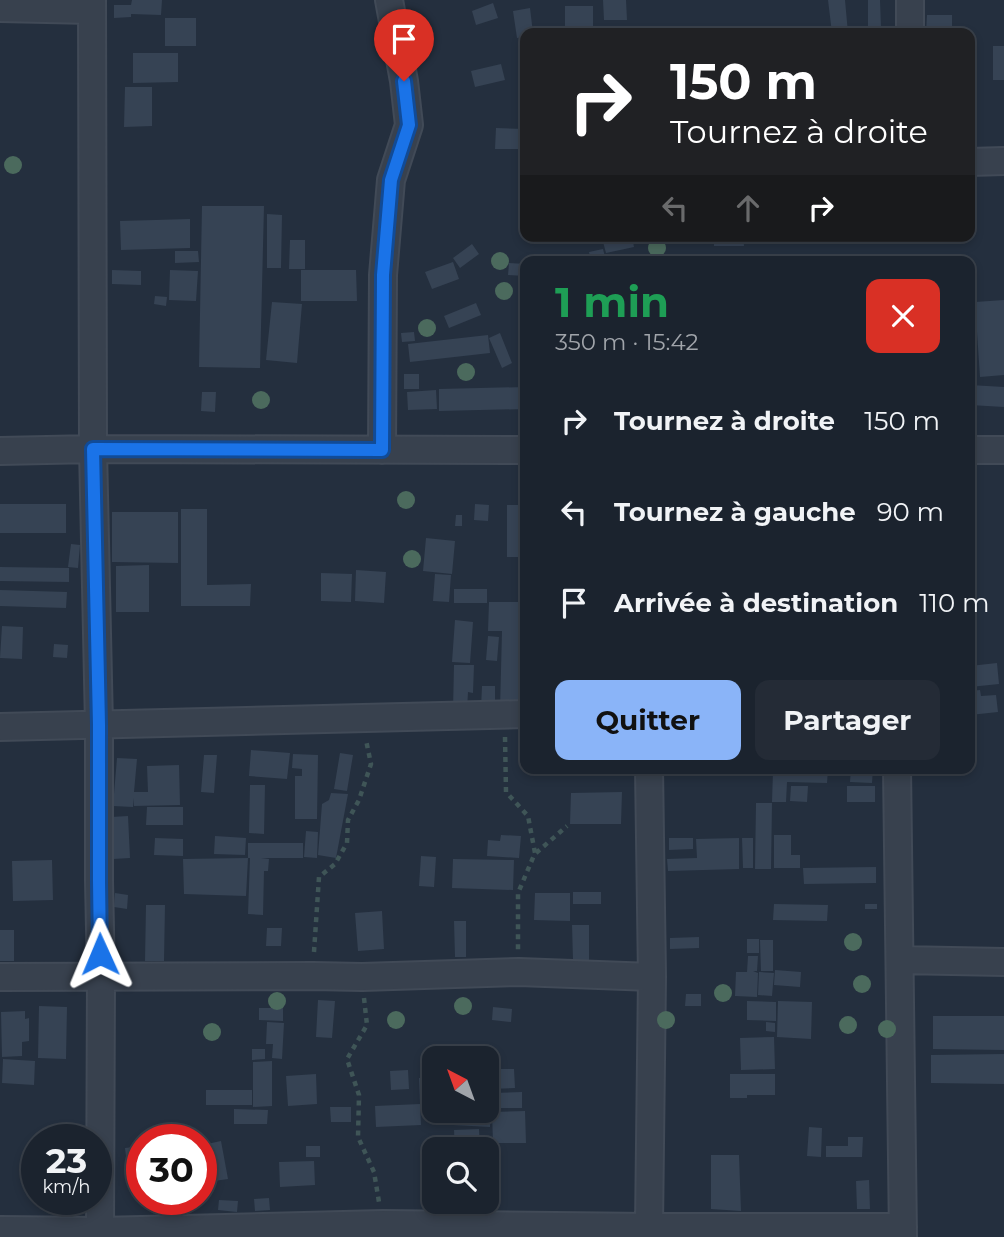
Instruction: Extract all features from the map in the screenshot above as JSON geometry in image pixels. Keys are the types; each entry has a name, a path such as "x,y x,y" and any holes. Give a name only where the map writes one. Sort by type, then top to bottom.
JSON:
{"street":[{"path":"382,450 383,275 391,180 409,125 389,0"},
{"path":"910,0 910,28"},
{"path":"0,8 92,5 93,449 101,978 100,1231"},
{"path":"975,162 1004,161"},
{"path":"0,451 520,450"},
{"path":"975,450 1004,450"},
{"path":"0,727 515,714"},
{"path":"649,774 652,977 649,1227"},
{"path":"0,1230 343,1231 383,1224 903,1232 897,774"},
{"path":"900,960 1004,962"},
{"path":"0,977 362,977 519,972 652,977"}],"path":[{"path":"515,714 506,792 528,816 535,853"},
{"path":"313,976 318,877 335,864 347,843 348,820 359,800 371,764 362,718"},
{"path":"519,972 518,893 535,853 567,826"},
{"path":"362,977 366,1025 347,1059 359,1095 358,1137 374,1172 383,1224"}],"building":[{"path":"132,0 162,0 161,15 131,14 131,17 114,18 114,5 131,5"},
{"path":"603,0 626,0 627,20 604,20"},
{"path":"828,0 845,0 848,28 831,28"},
{"path":"868,0 880,0 881,28 868,28"},
{"path":"493,3 498,18 476,25 472,11"},
{"path":"565,6 593,6 593,28 565,28"},
{"path":"530,8 532,28 520,28 520,38 517,38 513,11"},
{"path":"927,15 952,15 952,28 926,28"},
{"path":"165,18 196,18 196,46 165,46"},
{"path":"993,46 1004,46 1004,80 993,80"},
{"path":"133,53 178,53 178,82 133,83"},
{"path":"501,64 505,80 475,87 471,71"},
{"path":"125,87 152,87 152,126 124,127"},
{"path":"496,128 520,129 520,149 495,149"},
{"path":"202,206 264,206 260,368 199,367"},
{"path":"267,214 282,215 281,268 267,268"},
{"path":"190,219 190,248 121,250 120,221"},
{"path":"290,240 305,240 305,269 289,269"},
{"path":"603,242 633,242 634,247 606,253"},
{"path":"714,242 744,242 744,246 714,246"},
{"path":"472,244 479,254 460,268 453,258"},
{"path":"603,249 605,256 590,256 589,252"},
{"path":"175,251 198,251 199,262 175,263"},
{"path":"453,262 459,279 432,289 425,272"},
{"path":"509,263 520,264 520,276 508,275"},
{"path":"112,270 141,271 141,285 112,284"},
{"path":"170,270 198,271 196,301 169,300"},
{"path":"301,270 356,270 357,301 301,301"},
{"path":"155,296 167,297 166,306 154,304"},
{"path":"1004,300 1004,375 980,377 975,302"},
{"path":"272,302 302,304 297,363 266,360"},
{"path":"476,303 481,315 449,328 444,316"},
{"path":"414,332 415,341 402,342 401,333"},
{"path":"500,333 512,363 502,368 489,338"},
{"path":"488,335 490,353 410,362 408,344"},
{"path":"404,374 419,374 419,389 404,389"},
{"path":"975,385 1004,387 1004,407 975,405"},
{"path":"520,387 520,409 439,411 439,389"},
{"path":"436,390 437,409 408,410 407,392"},
{"path":"202,392 216,392 215,412 201,411"},
{"path":"0,504 66,504 66,533 0,533"},
{"path":"475,504 489,505 488,521 474,520"},
{"path":"507,505 520,505 520,557 507,557"},
{"path":"181,509 207,509 207,585 251,584 250,606 181,606"},
{"path":"112,512 178,512 178,563 112,562"},
{"path":"456,515 462,515 462,526 455,526"},
{"path":"426,538 455,541 452,574 423,571"},
{"path":"71,544 80,545 78,568 68,567"},
{"path":"149,565 149,612 116,612 116,566"},
{"path":"0,567 69,568 69,582 0,581"},
{"path":"356,570 386,572 384,603 355,601"},
{"path":"321,573 352,574 351,602 321,601"},
{"path":"435,574 451,575 449,602 433,601"},
{"path":"454,589 487,589 487,603 454,603"},
{"path":"0,590 67,592 66,608 0,606"},
{"path":"489,602 520,602 519,709 500,709 502,631 488,631"},
{"path":"455,620 473,622 470,663 452,662"},
{"path":"2,626 23,627 22,659 0,658"},
{"path":"488,636 499,637 497,661 486,660"},
{"path":"54,644 68,645 67,658 53,657"},
{"path":"997,663 999,684 975,686 975,665"},
{"path":"454,665 474,665 473,693 468,692 467,710 453,710"},
{"path":"482,686 495,686 495,708 481,708"},
{"path":"975,690 980,690 981,696 996,695 998,712 975,714"},
{"path":"251,750 290,753 287,779 249,776"},
{"path":"340,753 353,755 347,791 334,789"},
{"path":"293,754 318,755 317,819 295,819 295,776 302,776 302,769 292,768"},
{"path":"204,755 217,755 214,793 201,792"},
{"path":"117,758 137,759 134,792 148,792 147,766 179,765 180,805 134,806 134,798 133,807 113,806"},
{"path":"773,774 828,774 827,783 787,782 786,802 772,802"},
{"path":"851,774 873,774 872,783 850,782"},
{"path":"250,785 265,785 264,834 249,833"},
{"path":"791,786 808,786 807,802 790,801"},
{"path":"847,786 875,786 875,802 847,802"},
{"path":"622,792 621,824 570,824 571,793"},
{"path":"331,793 348,794 336,858 318,855 322,804 329,800"},
{"path":"756,803 772,803 771,869 755,869"},
{"path":"147,807 183,807 183,825 146,825"},
{"path":"128,816 130,858 113,859 111,817"},
{"path":"306,831 318,832 317,858 304,857"},
{"path":"501,835 521,836 519,858 487,856 488,840 500,841"},
{"path":"774,835 791,835 791,855 800,855 800,868 774,868"},
{"path":"215,836 246,838 245,855 214,854"},
{"path":"155,838 183,839 183,856 154,855"},
{"path":"669,838 693,838 693,849 669,850"},
{"path":"739,838 739,869 668,871 667,859 697,858 696,839"},
{"path":"742,838 753,838 753,868 743,868"},
{"path":"248,843 303,843 303,858 261,858 269,859 268,871 264,871 263,915 248,914"},
{"path":"421,856 436,857 434,887 419,886"},
{"path":"248,858 246,896 184,894 183,859"},
{"path":"453,859 514,860 513,890 452,888"},
{"path":"52,860 53,900 13,901 12,861"},
{"path":"876,867 876,883 804,884 803,868"},
{"path":"573,892 601,892 601,904 573,904"},
{"path":"115,893 128,895 127,909 114,907"},
{"path":"535,893 570,893 570,921 534,920"},
{"path":"774,904 828,905 827,921 773,920"},
{"path":"865,904 877,904 877,909 865,909"},
{"path":"146,905 165,905 164,961 145,961"},
{"path":"382,911 384,949 358,951 355,913"},
{"path":"454,921 466,921 466,957 455,957"},
{"path":"572,925 589,925 589,960 573,960"},
{"path":"267,928 282,928 281,946 266,946"},
{"path":"0,930 14,930 14,961 0,961"},
{"path":"699,937 699,948 670,949 670,938"},
{"path":"747,939 759,939 759,953 747,953"},
{"path":"760,940 773,940 773,971 761,971"},
{"path":"748,956 758,956 757,971 753,971 758,973 757,997 735,996 736,972 747,972"},
{"path":"775,970 801,972 800,987 774,985"},
{"path":"759,972 774,973 772,996 758,995"},
{"path":"686,994 701,994 701,1006 685,1006"},
{"path":"318,1000 335,1001 332,1038 316,1037"},
{"path":"747,1001 776,1002 776,1021 747,1020"},
{"path":"778,1001 812,1002 811,1039 777,1037"},
{"path":"39,1006 67,1007 66,1059 38,1058"},
{"path":"493,1007 512,1009 511,1022 492,1020"},
{"path":"259,1008 283,1008 283,1021 259,1020"},
{"path":"25,1011 25,1019 29,1018 29,1041 22,1042 22,1056 2,1057 1,1012"},
{"path":"933,1016 1004,1016 1004,1050 933,1049"},
{"path":"267,1022 284,1023 282,1059 272,1058 273,1044 266,1044"},
{"path":"766,1022 775,1023 775,1032 766,1031"},
{"path":"774,1037 775,1069 741,1070 740,1038"},
{"path":"252,1049 265,1049 265,1059 252,1060"},
{"path":"1004,1054 1004,1084 931,1083 931,1055"},
{"path":"3,1059 35,1061 34,1085 2,1083"},
{"path":"272,1061 272,1106 253,1107 253,1062"},
{"path":"499,1069 514,1069 515,1088 499,1089"},
{"path":"408,1070 409,1089 391,1090 390,1071"},
{"path":"316,1074 317,1104 288,1106 286,1076"},
{"path":"730,1074 775,1074 775,1095 730,1098"},
{"path":"419,1078 422,1078 422,1104"},
{"path":"206,1090 252,1090 252,1105 206,1105"},
{"path":"522,1092 522,1108 499,1108 499,1093"},
{"path":"420,1104 421,1125 376,1127 375,1106"},
{"path":"330,1107 351,1107 351,1122 331,1122"},
{"path":"234,1109 268,1110 267,1124 234,1124"},
{"path":"525,1111 526,1143 499,1143 499,1137 493,1137 492,1124 499,1124 499,1112"},
{"path":"453,1124 490,1124 490,1127"},
{"path":"809,1127 822,1128 821,1157 807,1156"},
{"path":"479,1129 479,1137 454,1137 454,1130"},
{"path":"848,1137 863,1137 862,1157 826,1157 826,1146 848,1146"},
{"path":"221,1141 228,1179 217,1181 217,1142"},
{"path":"306,1146 320,1146 320,1157 306,1157"},
{"path":"711,1155 739,1155 741,1211 711,1209"},
{"path":"314,1161 315,1185 280,1187 279,1162"},
{"path":"869,1180 870,1209 857,1209 856,1181"},
{"path":"269,1198 270,1210 255,1211 254,1199"},
{"path":"219,1200 238,1201 237,1212 218,1210"},
{"path":"457,1214 482,1214 482,1218 457,1218"}],"route":[{"path":"100,954 99,725 93,449 382,450 383,275 391,180 409,125 404,81"}]}
